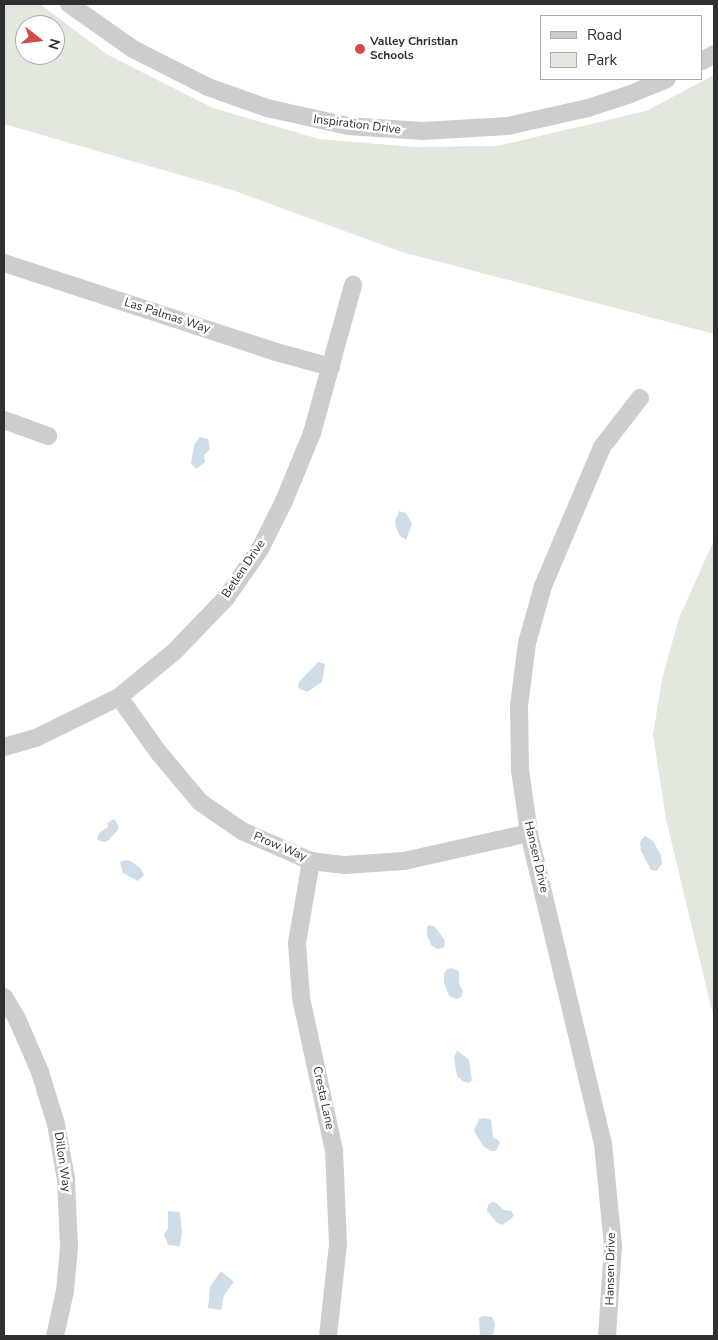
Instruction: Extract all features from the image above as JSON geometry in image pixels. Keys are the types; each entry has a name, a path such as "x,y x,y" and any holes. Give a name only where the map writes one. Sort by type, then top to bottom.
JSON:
{"street":[{"name":"Inspiration Drive","path":"68,4 133,49 208,87 281,112 348,126 423,131 508,126 588,108 628,95 665,80"},
{"path":"703,60 714,54"},
{"name":"Las Palmas Way","path":"4,263 276,352 331,367"},
{"name":"Betlen Drive","path":"4,748 38,737 119,697 174,652 220,605 260,549 284,501 312,433 353,285"},
{"name":"Hansen Drive","path":"607,1336 613,1246 603,1144 529,832 520,761 519,706 527,643 543,586 602,448 640,398"},
{"path":"4,420 48,436"},
{"name":"Prow Way","path":"119,697 160,753 200,802 242,831 311,861 345,865 404,861 529,832"},
{"name":"Cresta Lane","path":"311,861 297,943 301,998 334,1150 338,1244 328,1336"},
{"name":"Dillon Way","path":"4,997 17,1019 40,1072 56,1124 66,1178 70,1248 65,1291 55,1336"}],"green space":[{"path":"4,4 40,4 55,15 15,15 15,65 65,65 65,23 108,55 213,108 319,139 414,147 497,146 646,111 714,75 714,334 402,252 232,190 4,124"},
{"path":"714,540 714,1019 666,819 653,735 662,679 679,618"}],"shaded area":[{"path":"200,437 208,439 210,449 204,455 205,462 196,469 191,463 194,445"},
{"path":"399,511 406,513 412,524 406,540 400,536 395,522"},
{"path":"318,662 325,664 322,682 307,692 298,688 299,682"},
{"path":"114,819 118,825 118,830 109,840 104,842 97,839 99,833 108,827 107,823"},
{"path":"645,836 653,841 661,855 662,863 657,871 651,870 641,851 640,842"},
{"path":"125,860 131,861 141,869 144,875 138,881 123,873 120,862"},
{"path":"430,925 435,927 444,939 445,945 443,948 437,949 431,945 427,934 427,927"},
{"path":"452,968 459,971 459,983 463,992 461,997 457,999 449,996 444,982 444,974 447,969"},
{"path":"457,1050 469,1060 472,1080 469,1083 464,1082 457,1076 454,1058"},
{"path":"479,1119 491,1120 493,1137 500,1142 496,1151 491,1151 483,1146 474,1131"},
{"path":"492,1202 504,1210 511,1211 514,1215 502,1225 496,1222 487,1211 488,1205"},
{"path":"168,1211 180,1212 182,1232 180,1246 168,1245 164,1234 168,1229"},
{"path":"221,1271 234,1282 224,1295 221,1310 208,1308 210,1287"},
{"path":"483,1316 492,1317 495,1324 493,1336 480,1336 479,1318"}],"place":[{"name":"Valley Christian Schools","path":"360,49"}]}
